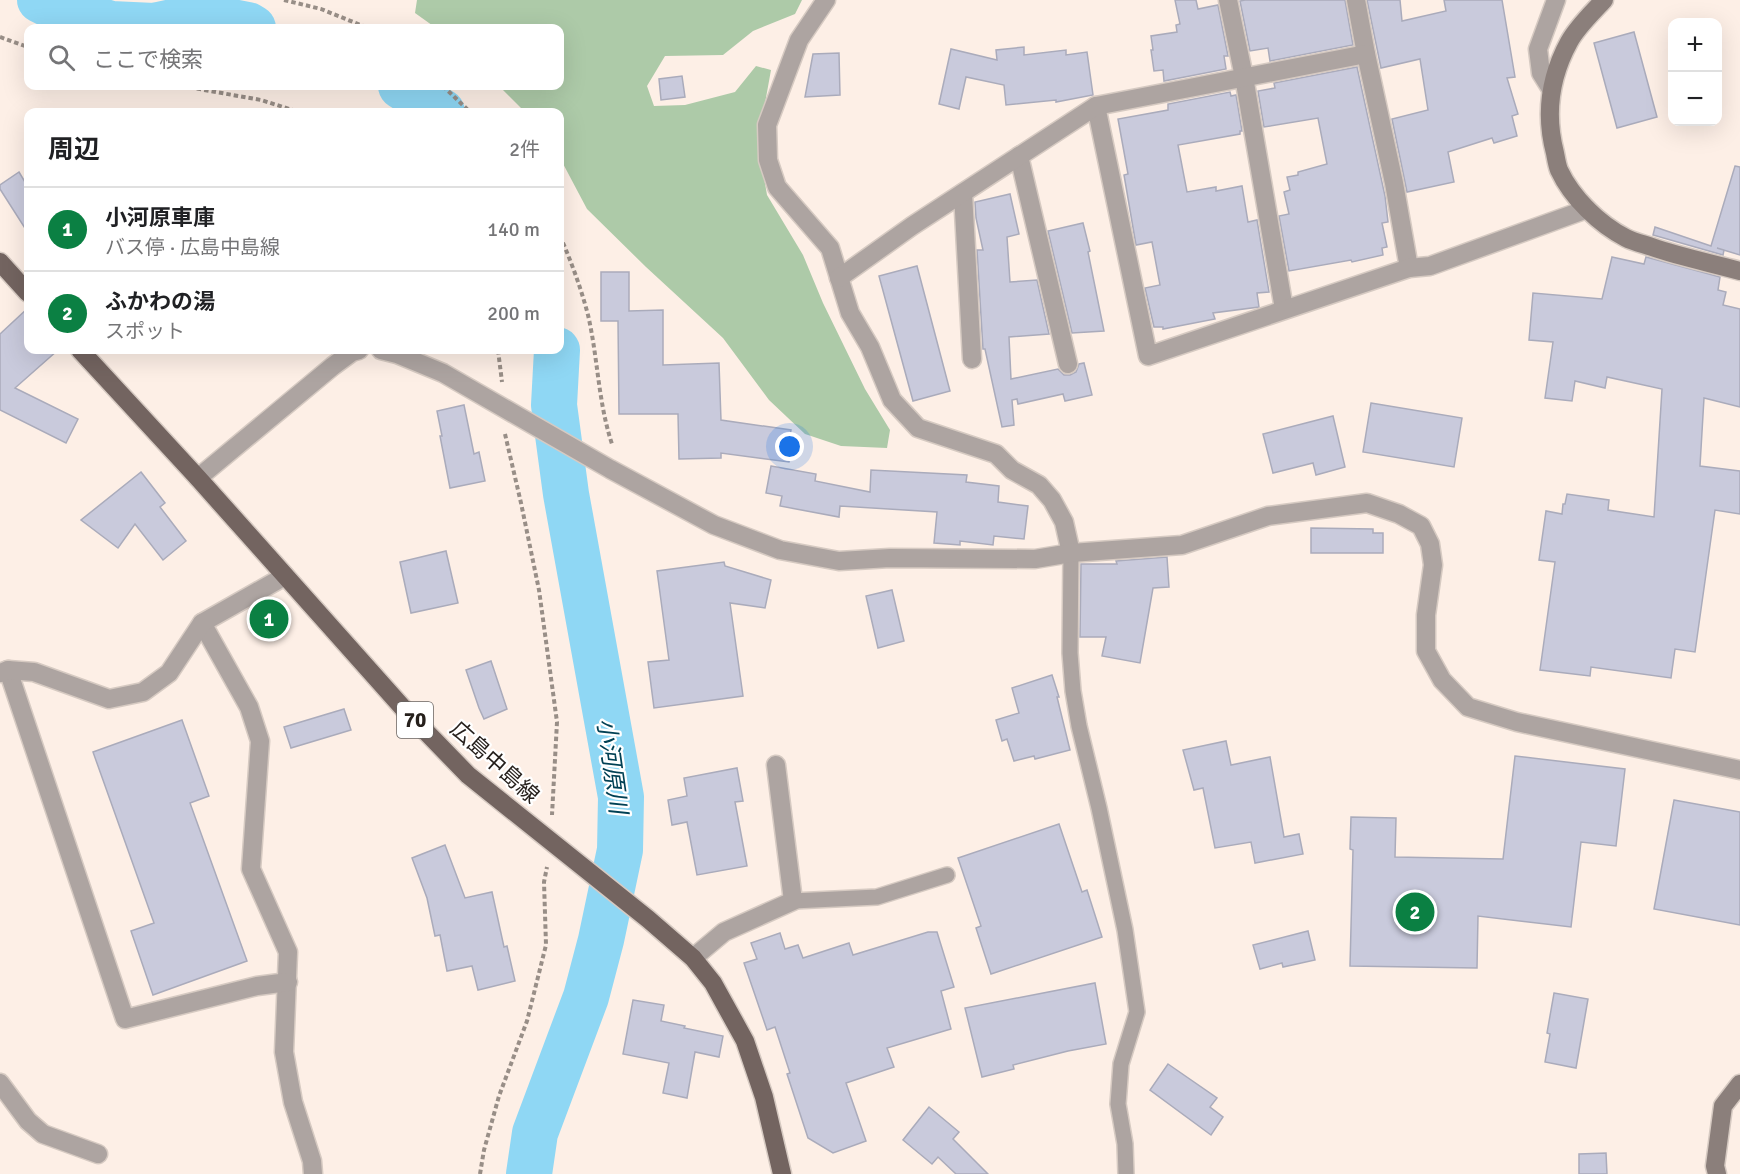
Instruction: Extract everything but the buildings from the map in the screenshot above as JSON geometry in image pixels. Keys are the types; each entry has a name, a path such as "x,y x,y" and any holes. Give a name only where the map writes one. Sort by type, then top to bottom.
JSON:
{"main road":[{"path":"1604,0 1570,39 1559,62 1551,89 1549,118 1559,170 1587,209 1605,226 1627,239 1671,254 1740,271"},
{"path":"0,262 24,289"},
{"name":"広島中島線","path":"84,354 198,478 403,708 468,775 648,919 693,958 713,982 745,1041 764,1097 782,1174"},
{"path":"1717,1174 1715,1166 1723,1106 1740,1084"}],"street":[{"path":"826,0 799,40 767,125 768,160 777,187 830,248 850,313 870,347 892,400 918,428 996,454 1012,470 1039,485 1052,500 1064,522 1071,554"},
{"path":"1228,0 1244,77 1284,309"},
{"path":"1356,0 1409,268"},
{"path":"1551,89 1541,73 1538,49 1556,0"},
{"path":"839,278 1096,106 1366,54"},
{"path":"1096,106 1148,356 1409,268 1430,266 1587,209"},
{"path":"1019,156 1068,364"},
{"path":"963,193 972,359"},
{"path":"198,478 349,354"},
{"path":"398,354 443,373 714,525 780,550 839,561 890,558 1035,559 1182,545 1268,516 1367,503 1400,514 1421,526 1430,544 1433,565 1426,615 1426,651 1442,680 1468,707 1516,722 1740,770"},
{"path":"285,576 202,623 168,673 143,692 109,699 34,672 4,671 125,1019 258,986 288,982"},
{"path":"202,623 249,707 260,741 251,869 288,952 284,1052 293,1102 312,1161 313,1174"},
{"path":"693,958 724,932 793,901 776,765"},
{"path":"0,1083 28,1121 43,1134 98,1154"}],"lane":[{"path":"1071,554 1070,652 1073,691 1125,930 1137,1012 1121,1064 1118,1104 1125,1144 1126,1174"},
{"path":"793,901 877,897 947,875"}],"path":[{"path":"284,0 321,9 358,24"},
{"path":"0,37 24,45"},
{"path":"205,90 261,100 286,108"},
{"path":"447,90 466,108"},
{"path":"564,246 588,315 606,424 617,472"},
{"path":"480,1174 499,1096 527,1021 546,945 544,882 554,844 552,814 557,722 539,591 506,440 506,409"}],"green space":[{"path":"417,0 802,0 795,14 753,31 723,55 665,56 647,86 654,106 685,105 735,92 756,66 771,70 758,142 767,195 803,255 823,303 865,389 890,430 887,448 841,446 805,434 769,400 723,338 587,209 564,166 564,108 521,108 503,90 564,90 564,24 430,24 415,13"}],"waterway":[{"name":"小河原川","path":"40,0 111,24"},
{"name":"小河原川","path":"163,24 200,16 243,24"},
{"name":"小河原川","path":"407,90 436,108"},
{"name":"小河原川","path":"529,1174 535,1133 586,997 620,850 621,797 566,494 554,405 557,354"}],"place":[{"name":"小河原車庫","path":"269,619"},
{"name":"ふかわの湯","path":"1415,912"}]}
